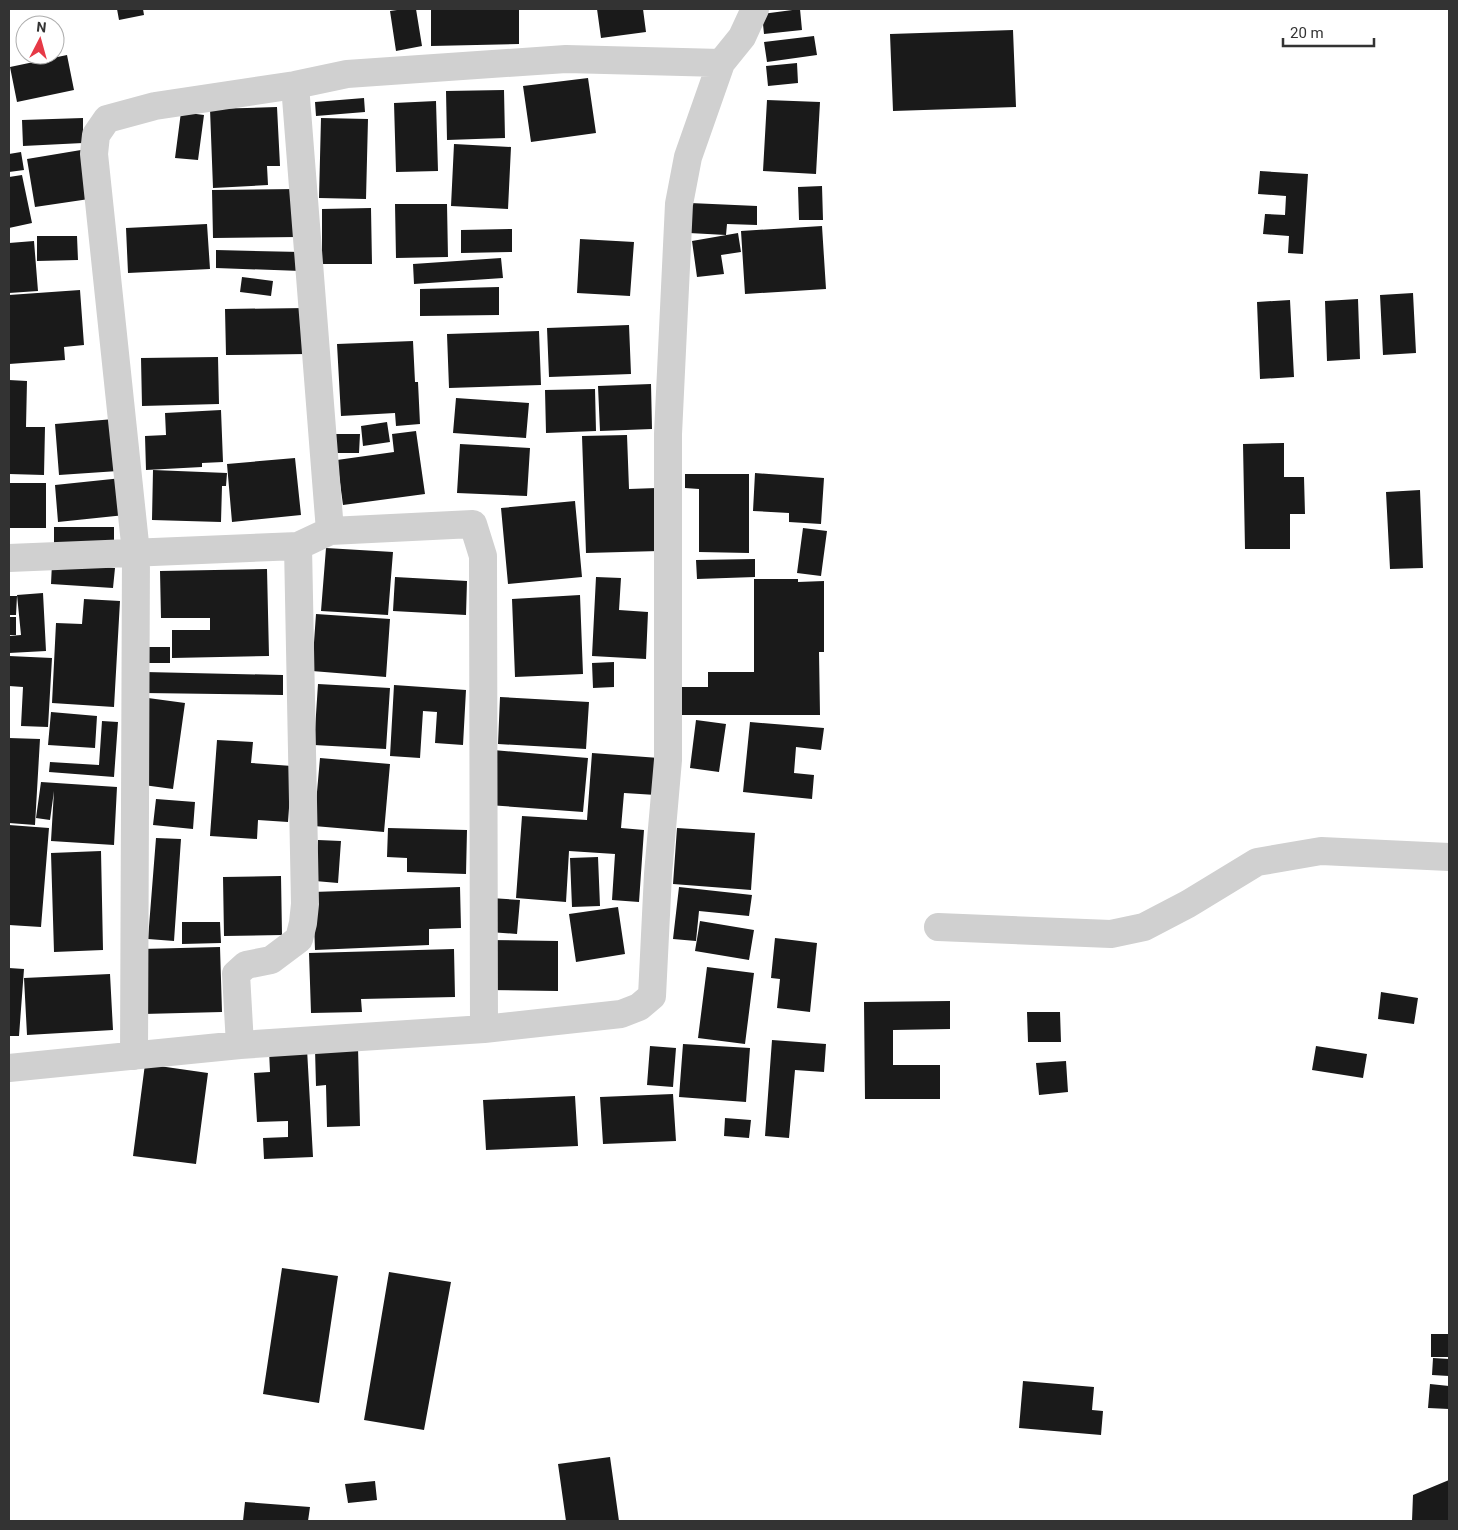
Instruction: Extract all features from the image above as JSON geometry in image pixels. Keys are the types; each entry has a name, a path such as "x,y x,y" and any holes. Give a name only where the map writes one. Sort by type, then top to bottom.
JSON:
{"street":[{"path":"9,1068 240,1045 484,1028 621,1014 639,1007 652,996 658,874 668,760 668,434 679,204 688,158 721,63 742,37 755,9"},
{"path":"134,1056 136,553 94,154 96,135 107,119 155,106 295,85 348,74 566,59 721,63"},
{"path":"295,85 330,531"},
{"path":"9,558 298,546 330,531 473,524 483,556 484,1028"},
{"path":"240,1045 236,974 246,965 271,960 299,939 303,923 305,894 298,546"},
{"path":"938,927 1110,934 1144,927 1188,904 1257,862 1321,851 1449,857"}],"building":[{"path":"117,9 143,9 144,15 119,20"},
{"path":"416,9 422,46 396,51 390,11"},
{"path":"431,9 519,9 519,44 431,46"},
{"path":"597,9 643,9 646,32 601,38"},
{"path":"800,9 802,30 764,34 762,14"},
{"path":"1013,30 1016,107 893,111 890,34"},
{"path":"814,36 817,55 767,62 764,42"},
{"path":"65,55 67,55 74,90 17,102 10,67 20,65 65,65"},
{"path":"797,63 798,83 768,86 766,66"},
{"path":"588,78 596,133 531,142 523,86"},
{"path":"504,90 505,138 447,140 446,91"},
{"path":"364,98 365,112 316,116 315,102"},
{"path":"767,100 820,102 816,174 763,171"},
{"path":"436,101 438,171 396,172 394,103"},
{"path":"277,107 280,166 267,166 268,185 213,188 210,109"},
{"path":"181,112 204,115 198,160 175,158"},
{"path":"83,118 83,143 23,146 22,120"},
{"path":"321,118 368,119 366,199 319,198"},
{"path":"454,144 511,147 508,209 451,206"},
{"path":"81,150 89,199 35,207 27,159"},
{"path":"21,152 24,170 9,172 9,154"},
{"path":"1260,171 1308,174 1303,254 1288,253 1289,236 1263,234 1265,214 1285,215 1286,196 1258,194"},
{"path":"22,175 32,223 9,228 9,177"},
{"path":"822,186 823,220 799,220 798,187"},
{"path":"297,189 297,237 213,238 212,190"},
{"path":"690,203 757,206 757,225 727,224 726,235 689,233"},
{"path":"395,204 447,204 448,257 396,258"},
{"path":"371,208 372,264 322,264 322,209"},
{"path":"207,224 210,269 128,273 126,228"},
{"path":"822,226 826,289 745,294 741,231"},
{"path":"512,229 512,252 461,253 461,230"},
{"path":"738,233 741,252 721,255 724,274 697,277 692,241"},
{"path":"37,236 77,236 78,260 37,261"},
{"path":"580,239 634,242 630,296 577,293"},
{"path":"34,241 38,291 9,293 9,243"},
{"path":"216,250 301,252 301,271 216,268"},
{"path":"501,258 503,278 414,284 413,264"},
{"path":"242,277 273,281 271,296 240,292"},
{"path":"499,287 499,315 420,316 420,289"},
{"path":"80,290 84,345 64,347 65,360 9,364 9,295"},
{"path":"1413,293 1416,353 1383,355 1380,295"},
{"path":"1358,299 1360,359 1327,361 1325,301"},
{"path":"1290,300 1294,377 1260,379 1257,302"},
{"path":"306,308 306,354 226,355 225,309"},
{"path":"629,325 631,374 549,377 547,328"},
{"path":"539,331 541,385 449,388 447,334"},
{"path":"413,341 415,382 418,382 420,424 396,426 395,413 341,416 337,344"},
{"path":"218,357 219,404 142,406 141,358"},
{"path":"9,380 27,381 26,427 45,427 44,475 9,474"},
{"path":"651,384 652,429 600,431 598,386"},
{"path":"595,389 596,431 546,433 545,390"},
{"path":"456,398 529,403 526,438 453,433"},
{"path":"221,410 223,462 202,463 202,467 146,470 145,436 166,435 165,413"},
{"path":"114,419 118,471 59,475 55,424"},
{"path":"387,422 390,442 363,446 361,426"},
{"path":"416,431 425,494 343,505 337,460 394,452 392,434"},
{"path":"333,434 360,434 359,453 332,453"},
{"path":"627,435 629,489 657,488 659,551 586,553 582,436"},
{"path":"1284,443 1284,477 1304,477 1305,514 1290,514 1290,549 1245,549 1243,444"},
{"path":"460,444 530,448 527,496 457,493"},
{"path":"295,458 301,515 232,522 227,464"},
{"path":"153,470 227,473 226,486 222,486 221,522 152,520"},
{"path":"755,473 824,478 821,524 789,522 789,513 753,511"},
{"path":"685,474 749,474 749,553 699,552 699,489 685,488"},
{"path":"122,478 125,515 58,522 55,485"},
{"path":"9,483 46,483 46,528 9,528"},
{"path":"1420,490 1423,568 1390,569 1386,492"},
{"path":"575,501 582,577 508,584 501,508"},
{"path":"54,527 114,527 114,551 54,551"},
{"path":"803,528 827,531 821,576 797,573"},
{"path":"326,548 393,552 388,615 321,611"},
{"path":"755,559 755,577 697,579 696,560"},
{"path":"52,563 115,568 113,588 51,584"},
{"path":"267,569 269,656 172,658 172,630 210,630 210,618 161,618 160,571"},
{"path":"395,577 467,581 466,615 393,611"},
{"path":"596,577 621,578 619,610 648,612 646,659 592,656"},
{"path":"754,579 798,579 798,582 824,581 824,652 819,652 820,715 681,715 680,687 708,687 708,672 754,672"},
{"path":"43,593 46,651 9,653 9,636 21,635 17,595"},
{"path":"580,595 583,674 515,677 512,599"},
{"path":"9,596 17,596 16,615 9,615"},
{"path":"84,599 120,601 114,707 52,703 56,623 82,624"},
{"path":"316,614 390,619 386,677 312,671"},
{"path":"9,617 16,617 16,635 9,635"},
{"path":"146,647 170,647 170,663 146,663"},
{"path":"9,656 52,658 48,727 21,726 23,687 9,686"},
{"path":"614,662 614,687 593,688 592,663"},
{"path":"145,672 283,675 283,695 144,693"},
{"path":"318,684 390,688 386,749 314,745"},
{"path":"394,685 466,690 463,745 435,743 437,712 423,711 420,758 390,756"},
{"path":"500,697 589,702 586,749 498,744"},
{"path":"148,698 185,703 173,789 136,784"},
{"path":"51,712 97,716 95,748 48,745"},
{"path":"696,720 726,724 719,772 690,768"},
{"path":"102,721 118,722 114,777 49,772 50,762 99,765"},
{"path":"750,722 824,728 821,750 796,747 794,773 814,775 812,799 743,792"},
{"path":"9,738 40,739 35,825 9,823"},
{"path":"217,740 253,742 251,763 292,766 288,822 258,820 257,839 210,836"},
{"path":"493,750 588,758 583,812 488,805"},
{"path":"592,753 659,758 656,795 624,793 621,828 644,830 639,902 612,900 615,854 569,851 566,902 516,898 522,816 587,820"},
{"path":"320,758 390,764 384,832 314,826"},
{"path":"41,782 117,787 114,845 51,841 54,791 50,820 36,818"},
{"path":"156,799 195,802 193,829 153,825"},
{"path":"9,825 49,828 41,927 9,925"},
{"path":"388,828 467,830 466,874 407,872 407,858 387,857"},
{"path":"677,828 755,833 751,890 673,884"},
{"path":"156,838 181,839 174,941 148,939"},
{"path":"318,840 341,841 338,883 315,881"},
{"path":"101,851 103,950 54,952 51,853"},
{"path":"598,857 600,906 572,907 570,858"},
{"path":"281,876 282,935 224,936 223,877"},
{"path":"460,887 461,928 429,929 429,945 315,950 313,892"},
{"path":"679,887 752,895 749,916 699,911 696,941 673,939"},
{"path":"491,898 520,900 517,934 489,932"},
{"path":"618,907 625,954 576,962 569,914"},
{"path":"700,921 754,930 749,960 695,951"},
{"path":"182,922 220,922 221,943 182,944"},
{"path":"775,938 817,943 810,1012 777,1008 780,979 771,978"},
{"path":"486,940 558,941 558,991 485,990"},
{"path":"220,947 222,1012 143,1014 141,949"},
{"path":"454,949 455,997 361,999 362,1012 311,1013 309,953"},
{"path":"707,967 754,973 745,1044 698,1038"},
{"path":"9,968 24,969 19,1036 9,1036"},
{"path":"110,974 113,1030 27,1035 24,978"},
{"path":"1381,992 1418,998 1414,1024 1378,1019"},
{"path":"950,1001 950,1029 893,1030 893,1065 940,1065 940,1099 865,1099 864,1002"},
{"path":"1027,1012 1060,1012 1061,1042 1028,1042"},
{"path":"772,1040 826,1044 824,1072 795,1070 789,1138 765,1136"},
{"path":"683,1044 750,1048 746,1102 679,1097"},
{"path":"650,1046 676,1048 673,1087 647,1085"},
{"path":"1316,1046 1367,1054 1363,1078 1312,1070"},
{"path":"358,1047 360,1126 327,1127 326,1085 316,1086 315,1049"},
{"path":"307,1049 313,1157 264,1159 263,1138 288,1137 288,1121 257,1122 254,1073 270,1072 269,1050"},
{"path":"1066,1061 1068,1092 1039,1095 1036,1063"},
{"path":"145,1064 208,1073 196,1164 133,1156"},
{"path":"673,1094 676,1141 603,1144 600,1097"},
{"path":"575,1096 578,1146 486,1150 483,1100"},
{"path":"725,1118 751,1120 749,1138 724,1136"},
{"path":"282,1268 338,1276 319,1403 263,1394"},
{"path":"389,1272 451,1282 424,1430 364,1420"},
{"path":"1431,1334 1449,1334 1449,1357 1431,1357"},
{"path":"1433,1358 1449,1359 1449,1376 1432,1375"},
{"path":"1023,1381 1094,1387 1092,1410 1103,1411 1101,1435 1019,1428"},
{"path":"1430,1384 1449,1386 1449,1409 1428,1408"},
{"path":"610,1457 619,1521 566,1521 558,1464"},
{"path":"1449,1480 1449,1521 1412,1521 1413,1495"},
{"path":"375,1481 377,1500 348,1503 345,1484"},
{"path":"245,1502 310,1507 308,1521 243,1521"}]}
